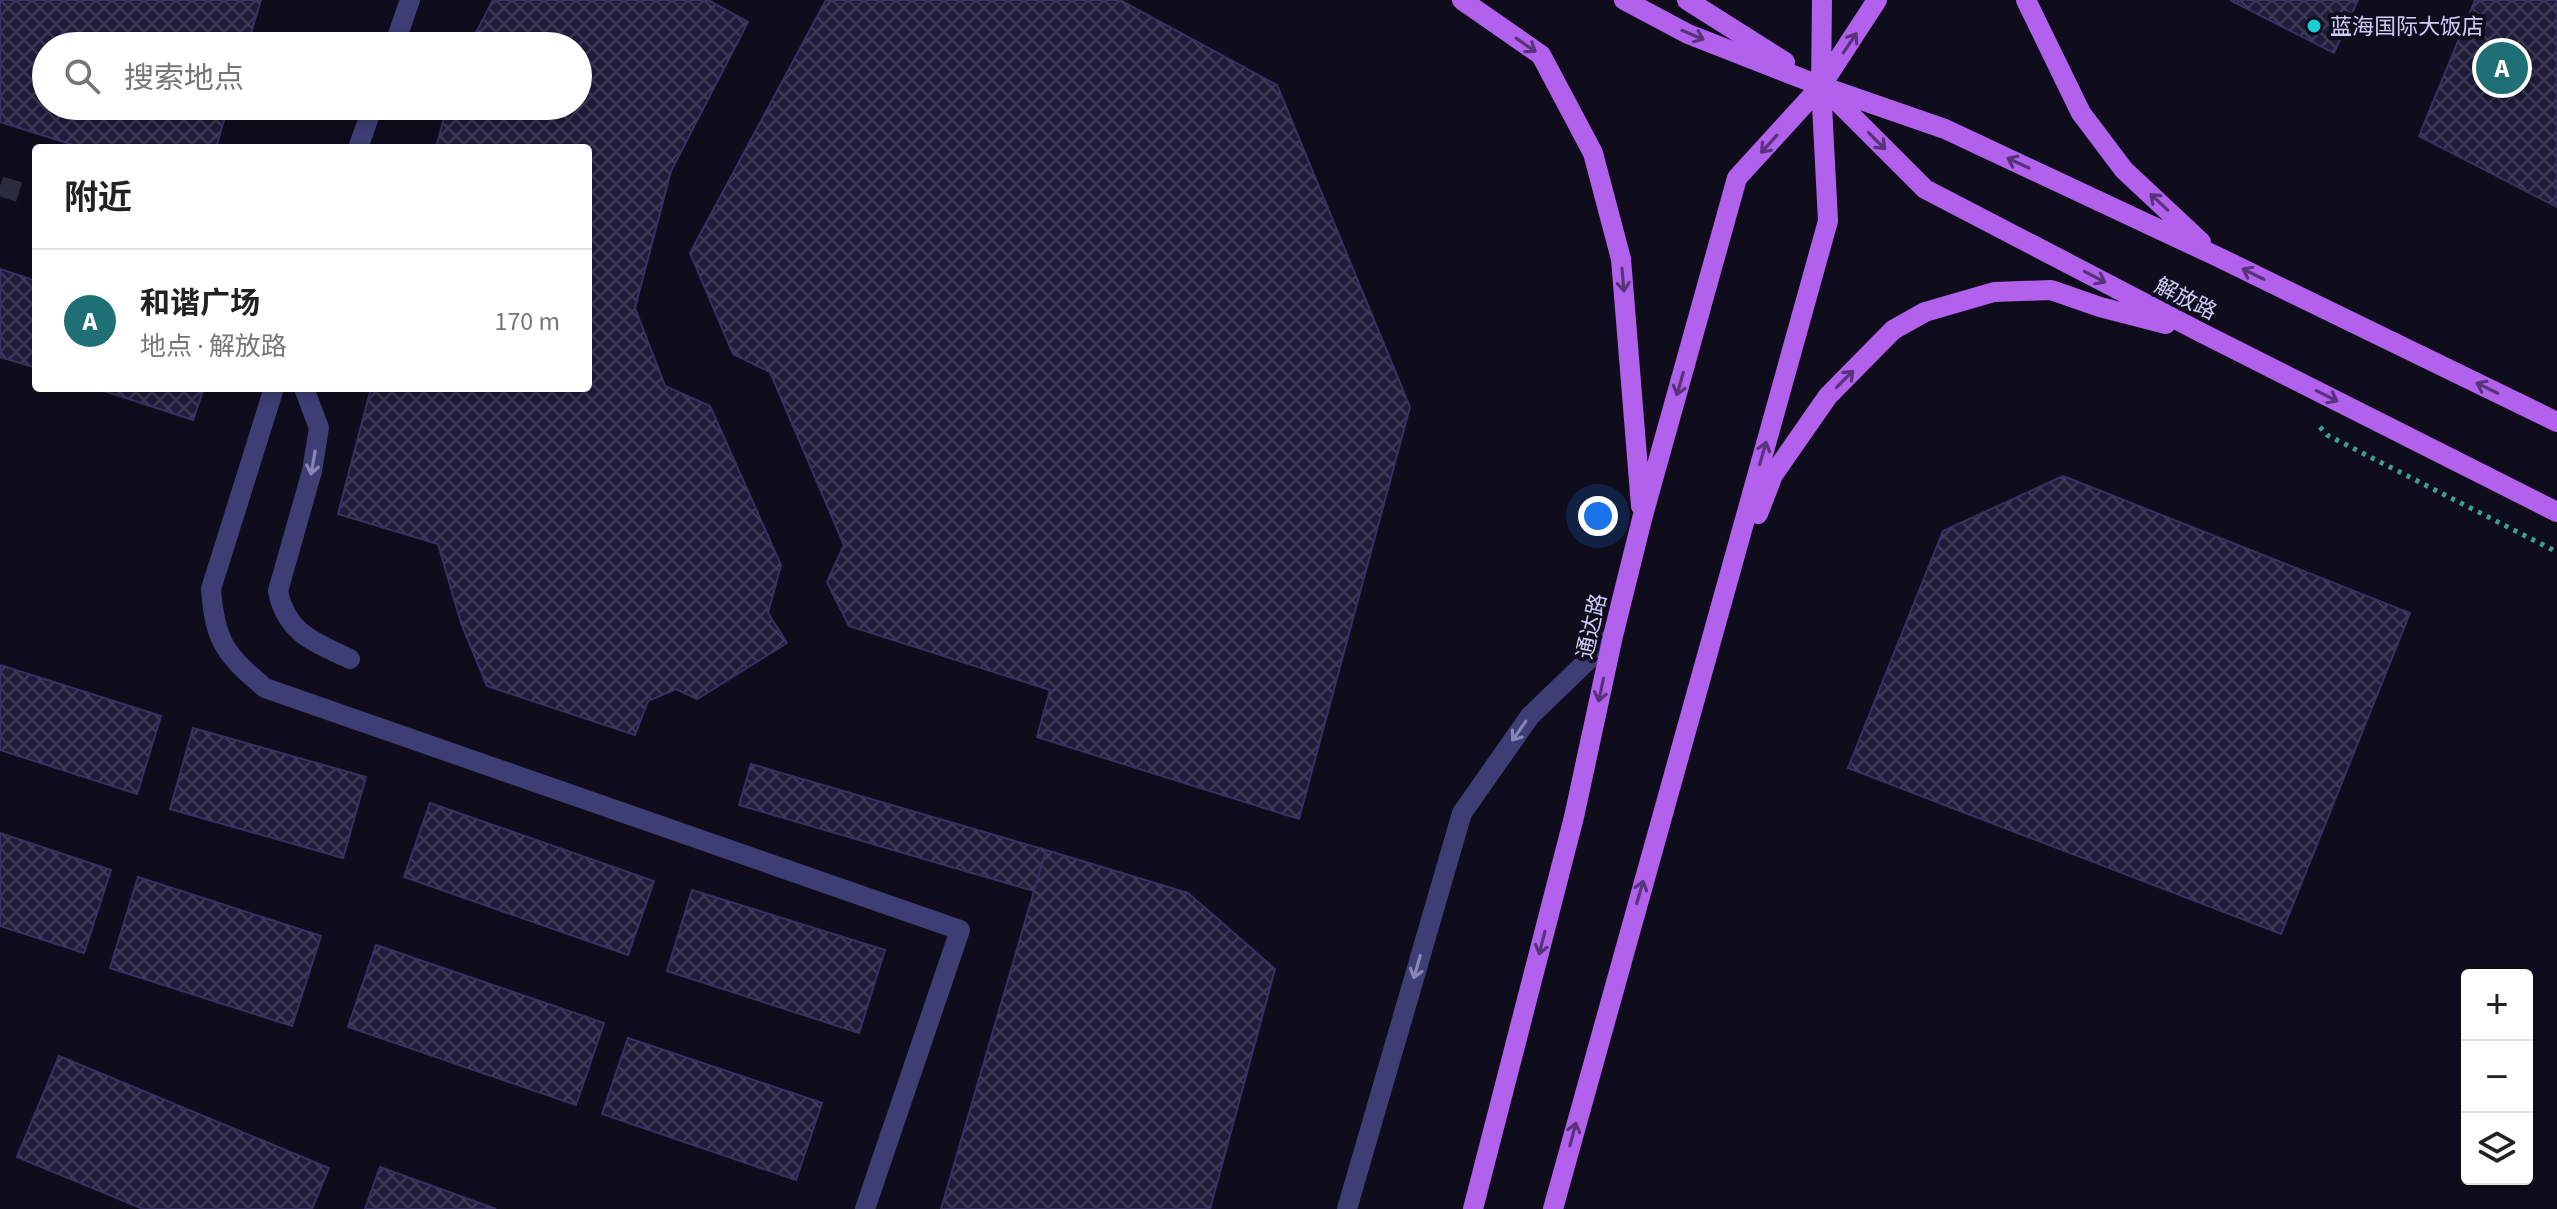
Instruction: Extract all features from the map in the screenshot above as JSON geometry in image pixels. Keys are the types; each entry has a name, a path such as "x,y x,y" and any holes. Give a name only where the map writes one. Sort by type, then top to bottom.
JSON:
{"main road":[{"path":"1462,0 1541,55 1593,153 1621,259 1642,519"},
{"name":"解放路","path":"1624,0 1688,34 1821,86 1945,129 2216,256 2557,422"},
{"name":"解放路","path":"1687,0 1821,86 1925,189 2557,512"},
{"path":"1553,1209 1828,221 1821,86 1822,0"},
{"name":"通达路","path":"1473,1209 1574,817 1642,519 1737,178 1821,86 1877,0"},
{"path":"2026,0 2081,113 2124,170 2216,256"},
{"path":"1717,618 1773,475 1828,396 1893,330 1925,312 1994,292 2051,290 2100,307 2200,332"}],"lane":[{"path":"399,32 410,0"},
{"path":"359,144 368,120"},
{"path":"273,392 211,589 214,623 232,661 265,688 960,930 865,1209"},
{"path":"306,392 319,428 312,471 278,591 282,610 295,629 350,659"},
{"path":"1347,1209 1462,813 1530,716 1613,636"}],"building":[{"path":"0,0 261,0 251,32 32,32 32,120 224,120 217,144 70,144 0,122"},
{"path":"493,0 708,0 748,22 671,171 635,308 665,386 710,406 781,565 768,613 787,643 697,699 676,689 648,701 635,735 487,686 461,623 438,544 338,514 370,392 592,392 592,144 437,144 443,120 592,120 592,32 476,32"},
{"path":"826,0 1120,0 1277,85 1410,407 1299,819 1037,737 1050,690 849,626 827,582 844,545 770,372 733,354 690,253"},
{"name":"蓝海国际大饭店","path":"2230,0 2358,0 2334,53"},
{"path":"2475,0 2557,0 2557,207 2419,136"},
{"path":"0,269 32,280 32,367 0,357"},
{"path":"107,392 203,392 193,420"},
{"path":"2063,476 2410,613 2281,934 1848,768 1943,531"},
{"path":"0,665 161,716 137,794 0,750"},
{"path":"193,728 366,777 343,858 170,809"},
{"path":"751,764 1046,850 1034,891 739,805"},
{"path":"430,803 654,881 628,955 404,877"},
{"path":"0,833 111,870 84,953 0,926"},
{"path":"1046,850 1188,893 1275,969 1210,1209 941,1209"},
{"path":"138,877 321,936 292,1026 110,968"},
{"path":"692,890 885,950 859,1033 667,971"},
{"path":"376,945 604,1023 576,1105 348,1027"},
{"path":"628,1038 822,1103 796,1180 602,1114"},
{"path":"59,1056 329,1168 312,1209 143,1209 17,1157"},
{"path":"380,1167 496,1209 365,1209"}],"tunnel":[{"path":"0,186 28,195"}],"place":[{"name":"蓝海国际大饭店","path":"2314,26"},
{"name":"和谐广场","path":"2502,68"}]}
